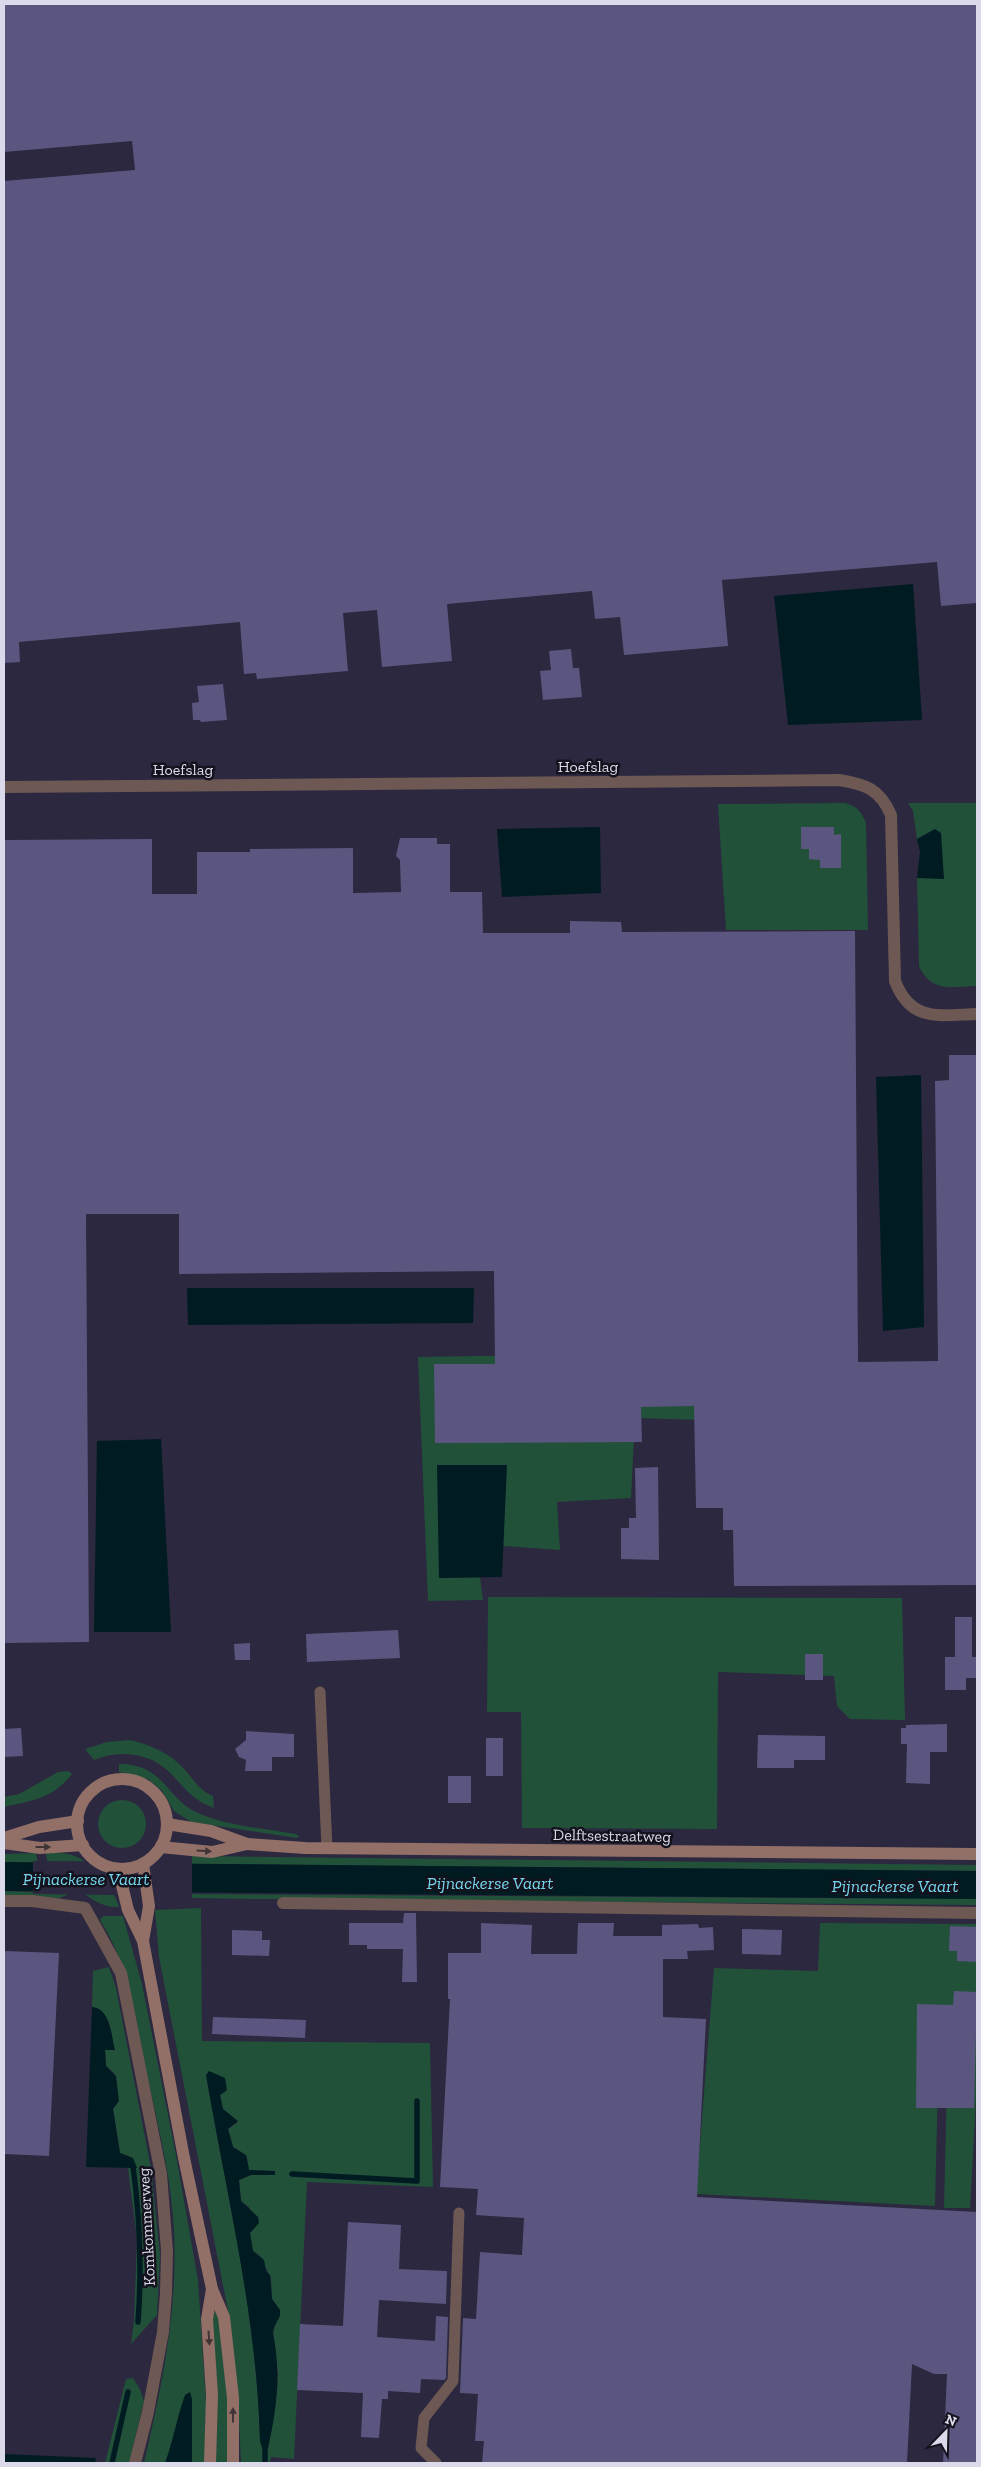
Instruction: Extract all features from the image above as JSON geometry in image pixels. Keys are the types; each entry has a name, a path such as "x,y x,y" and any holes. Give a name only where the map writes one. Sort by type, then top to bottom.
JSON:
{"main road":[{"path":"120,1779 144,1785 153,1792 163,1806 167,1824 161,1847 148,1861 131,1868 118,1869 109,1867 93,1858 83,1845 78,1821 84,1801 90,1793 108,1781 120,1779"},
{"path":"4,1838 39,1827 78,1821"},
{"name":"Delftsestraatweg","path":"167,1824 211,1832 247,1844 327,1848 977,1854"},
{"path":"4,1843 40,1848 83,1845"},
{"name":"Delftsestraatweg","path":"161,1847 212,1852 247,1844"},
{"path":"143,1941 149,1906 148,1861"},
{"path":"118,1869 128,1910 143,1941 184,2158 212,2289 224,2317 233,2398 233,2463"},
{"path":"210,2463 212,2395 207,2319 212,2289"}],"street":[{"name":"Hoefslag","path":"4,787 839,780 855,783 871,788 885,801 891,815 895,982 901,997 912,1009 930,1015 977,1014"},
{"name":"Komkommerweg","path":"4,1901 32,1901 85,1908 120,1973 161,2174 167,2251 166,2293 161,2341 148,2412 135,2463"},
{"path":"283,1903 977,1913"}],"lane":[{"path":"320,1692 327,1848"},
{"path":"436,2463 421,2448 424,2418 453,2381 459,2213"}],"green space":[{"path":"845,803 858,810 866,823 868,930 726,930 718,804"},
{"path":"908,803 977,803 977,986 951,987 936,984 924,975 919,966 917,878 944,878 935,829 917,839 913,811"},
{"path":"738,1352 738,1421 635,1418 631,1498 557,1502 560,1550 503,1546 506,1465 439,1578 480,1577 483,1600 428,1601 418,1357"},
{"path":"488,1597 902,1598 905,1720 850,1719 837,1706 834,1676 718,1672 717,1829 522,1828 521,1712 487,1712"},
{"path":"130,1740 153,1747 167,1754 201,1788 213,1796 214,1808 199,1801 167,1770 150,1759 132,1754 122,1754 94,1760 85,1749 107,1742"},
{"path":"119,1764 134,1765 156,1776 187,1807 198,1813 233,1824 299,1836 297,1838 191,1822 174,1811 162,1791 148,1779 119,1772"},
{"path":"68,1771 72,1774 50,1794 4,1807 4,1797 19,1794 58,1772"},
{"path":"117,1800 127,1800 139,1807 146,1819 146,1829 139,1841 127,1848 117,1848 109,1844 102,1837 98,1829 98,1819 102,1811 109,1804"},
{"path":"36,1853 38,1864 69,1891 67,1895 60,1898 4,1897 4,1891 34,1892 34,1864 4,1862 4,1854"},
{"path":"46,1853 69,1854 90,1865 113,1893 119,1907 100,1904 83,1893 47,1861"},
{"path":"192,1856 977,1865 977,1871 192,1864"},
{"path":"191,1894 977,1899 977,1905 262,1899 192,1898"},
{"path":"201,1908 202,2041 430,2043 433,2187 307,2182 294,2459 271,2457 270,2463 241,2463 238,2397 230,2321 159,1957 155,1910","holes":["206,2075 226,2091 220,2095 223,2109 238,2122 228,2129 233,2147 247,2157 249,2170 274,2171 275,2175 251,2175 239,2180 241,2201 249,2207 255,2228 250,2233 253,2251 260,2256 271,2278 272,2299 280,2310 273,2333 278,2374 268,2448 260,2441 258,2395 247,2303"]},
{"path":"103,1916 123,1916 142,1984 176,2155 198,2280 206,2403 205,2463 144,2463 158,2402 172,2310 175,2248 173,2216 165,2159 134,2007 125,1972 100,1920"},
{"path":"820,1923 977,1924 977,2080 970,2208 944,2208 948,2040 939,2040 935,2206 696,2194 714,1968 818,1971"},
{"path":"109,1967 116,1988 151,2168 160,2255 157,2315 131,2344 134,2321 137,2239 128,2168 137,2168 129,2156 120,2153 113,2109 114,2073 106,2066 105,2049 114,2050 98,2008 92,2007 93,1971"},
{"path":"215,2311 218,2313 227,2394 230,2463 216,2463 212,2316"},
{"path":"133,2378 140,2389 144,2401 129,2463 105,2463 126,2379"}],"water":[{"path":"913,584 922,720 788,725 774,596"},
{"path":"600,827 601,893 502,897 497,829"},
{"path":"935,829 941,833 944,879 917,878 920,852 917,839"},
{"path":"921,1075 924,1327 883,1331 876,1077"},
{"path":"187,1288 474,1288 473,1323 188,1325"},
{"path":"161,1439 171,1632 94,1632 97,1441"},
{"path":"437,1465 507,1465 502,1577 439,1578"},
{"name":"Pijnackerse Vaart","path":"4,1862 977,1871 977,1899 4,1891"},
{"path":"92,2007 103,2012 107,2018 115,2050 105,2050 106,2066 116,2076 119,2101 113,2109 120,2153 133,2158 137,2168 86,2167"},
{"path":"209,2071 225,2078 227,2090 220,2095 223,2109 238,2121 228,2129 233,2147 246,2155 249,2170 275,2171 275,2175 251,2175 239,2180 241,2201 258,2217 259,2223 250,2233 253,2251 264,2260 266,2271 270,2275 272,2299 280,2310 280,2316 273,2333 277,2362 277,2390 268,2448 262,2448 260,2441 258,2395 247,2303 206,2075"},
{"path":"190,2392 192,2399 192,2463 165,2463 185,2395"},
{"path":"4,2454 96,2458 95,2463 4,2463"}],"pier":[{"path":"33,1861 192,1862 192,1896 33,1894"}],"building":[{"path":"4,4 977,4 977,603 941,606 937,562 722,580 728,646 624,655 620,617 595,619 592,591 447,604 452,661 382,667 377,610 343,613 348,671 257,679 256,673 244,674 240,622 19,642 20,662 4,663 4,181 135,170 132,141 4,152"},
{"path":"571,649 573,668 579,668 582,697 543,700 540,671 551,670 549,651"},
{"path":"223,684 227,720 201,722 200,720 193,720 192,703 199,702 197,686"},
{"path":"801,827 834,827 834,835 841,834 841,868 820,868 820,860 809,859 809,849 801,849"},
{"path":"400,838 437,838 437,844 450,844 450,892 482,892 483,933 570,933 570,921 621,922 622,932 855,931 858,1362 938,1361 935,1081 949,1080 949,1055 977,1055 977,1585 734,1586 733,1530 723,1530 723,1508 696,1508 694,1406 641,1407 642,1442 435,1443 434,1364 495,1364 494,1271 179,1274 179,1214 86,1214 89,1642 4,1643 4,840 152,839 152,894 197,894 197,852 250,852 250,849 353,848 353,893 401,892 400,860 396,856"},
{"path":"658,1467 659,1560 621,1559 621,1528 629,1528 629,1518 636,1518 635,1468"},
{"path":"955,1617 972,1617 972,1657 977,1657 977,1678 966,1678 966,1690 945,1690 945,1657 955,1657"},
{"path":"398,1630 400,1658 307,1662 306,1634"},
{"path":"250,1643 250,1660 235,1660 234,1644"},
{"path":"805,1654 823,1654 823,1680 805,1680"},
{"path":"947,1724 947,1752 930,1752 930,1784 906,1783 907,1744 901,1744 901,1728 906,1728 906,1725"},
{"path":"21,1728 23,1756 4,1757 4,1729"},
{"path":"246,1731 294,1734 294,1757 272,1757 272,1771 245,1771 246,1760 239,1757 235,1749 246,1740"},
{"path":"758,1735 825,1736 825,1760 794,1760 794,1768 757,1768"},
{"path":"486,1738 503,1738 503,1776 486,1776"},
{"path":"448,1776 471,1776 471,1803 448,1803"},
{"path":"404,1913 416,1913 417,1982 402,1982 403,1949 367,1949 367,1945 349,1945 349,1923 403,1923"},
{"path":"481,1923 532,1925 531,1954 577,1954 578,1923 614,1923 613,1936 662,1936 662,1925 698,1924 699,1928 713,1927 714,1950 687,1951 688,1959 663,1959 663,2017 706,2019 697,2197 977,2212 977,2463 943,2463 947,2374 934,2374 912,2364 907,2463 482,2463 484,2441 475,2441 478,2394 460,2393 463,2318 476,2319 480,2252 522,2255 524,2218 476,2215 478,2189 440,2187 450,1999 448,1999 448,1953 481,1953"},
{"path":"950,1926 977,1927 977,1962 957,1961 957,1951 949,1951"},
{"path":"742,1929 782,1930 781,1955 742,1954"},
{"path":"232,1930 262,1931 262,1940 270,1940 269,1956 232,1955"},
{"path":"4,1951 59,1953 49,2156 4,2154"},
{"path":"954,1991 977,1992 974,2108 916,2108 917,2004 953,2005"},
{"path":"213,2017 306,2020 305,2038 212,2034"},
{"path":"348,2222 401,2225 399,2269 447,2271 446,2304 379,2300 377,2337 435,2341 436,2316 448,2317 446,2378 444,2380 421,2379 420,2393 388,2391 388,2399 382,2399 379,2438 361,2437 363,2393 297,2390 300,2324 343,2326"}],"waterway":[{"path":"292,2174 417,2181 417,2101"},
{"path":"133,2166 140,2244 138,2322"},
{"path":"112,2463 128,2392"},
{"path":"265,2443 265,2463"}]}
